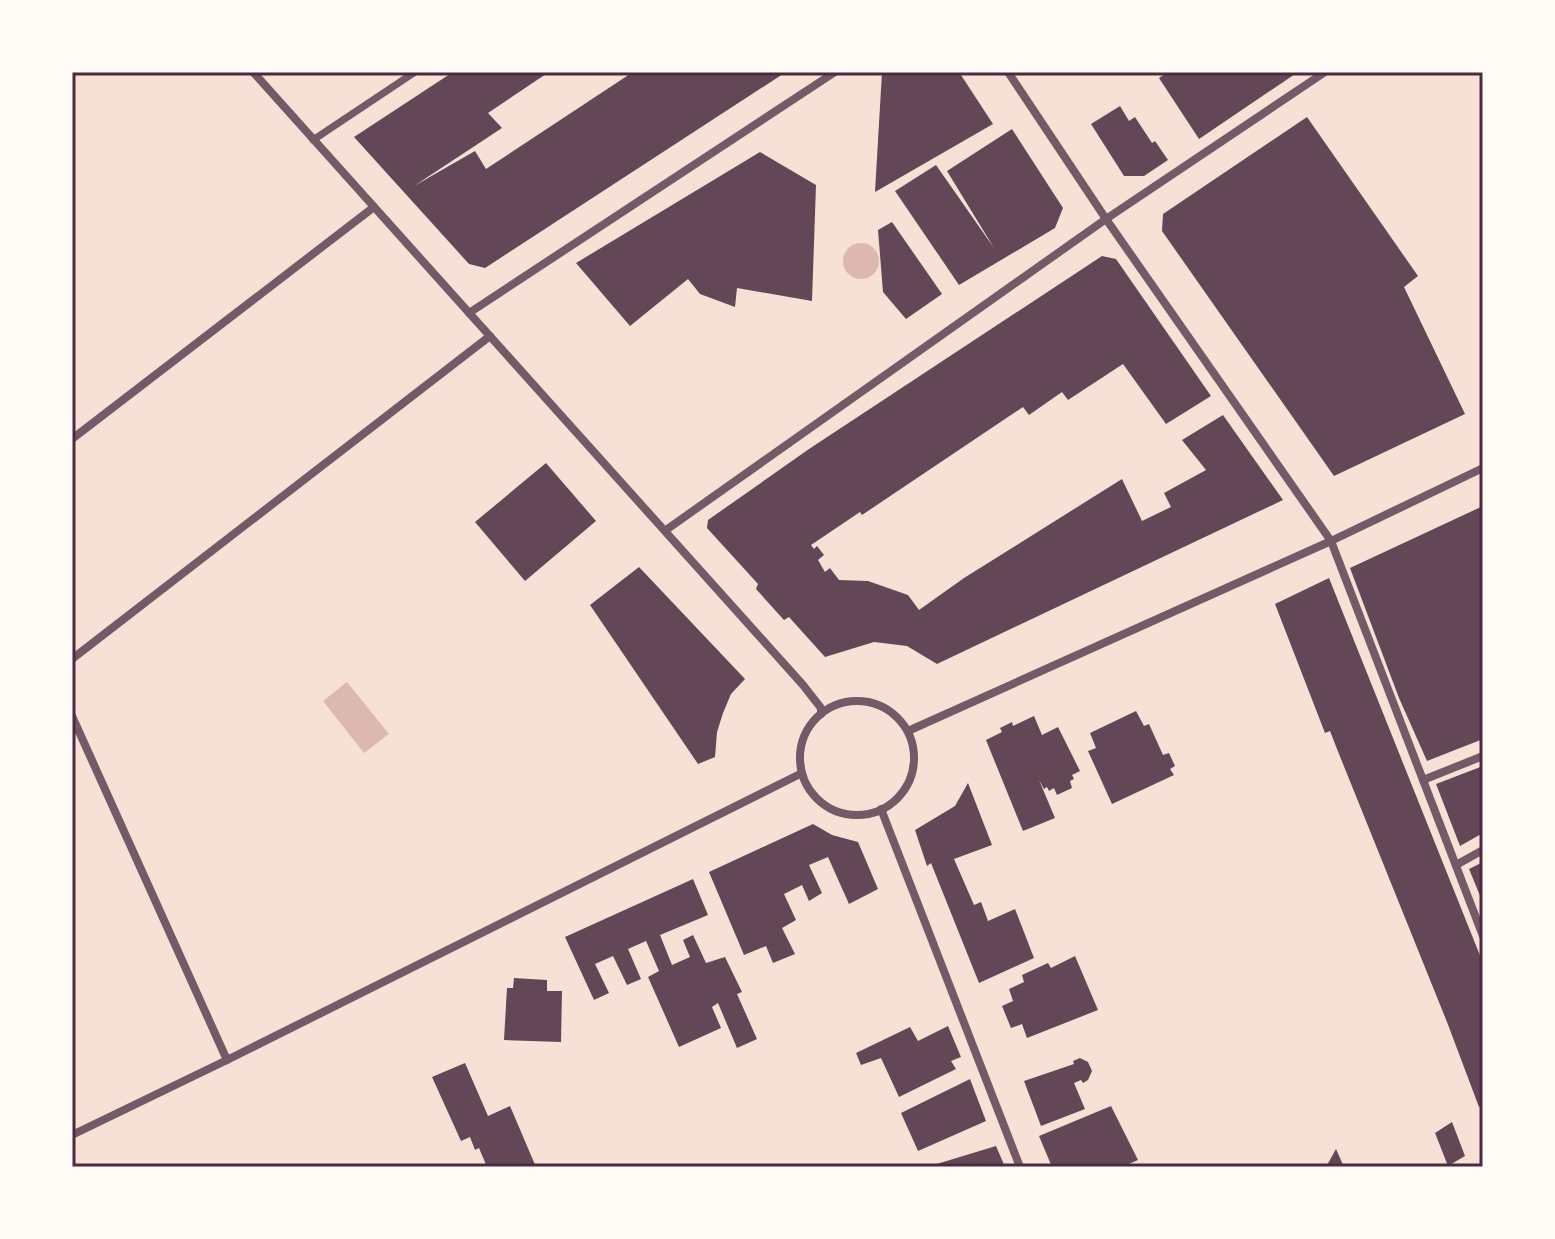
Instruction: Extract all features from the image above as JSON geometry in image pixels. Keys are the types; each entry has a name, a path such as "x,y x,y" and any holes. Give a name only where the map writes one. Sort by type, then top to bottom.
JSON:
{"street":[{"path":"253,72 666,530 803,685 821,708 821,714"},
{"path":"313,140 415,72"},
{"path":"469,313 835,72"},
{"path":"1008,72 1106,219 1331,541 1483,936"},
{"path":"666,530 1106,219 1325,72"},
{"path":"72,439 374,207"},
{"path":"72,659 490,336"},
{"path":"908,731 1331,541 1483,468"},
{"path":"868,701 884,707 908,731 914,749 913,767 902,792 881,809 865,814 849,814 833,809 814,794 802,773 800,757 810,726 835,705 868,701"},
{"path":"72,716 227,1060"},
{"path":"1423,780 1483,756"},
{"path":"72,1135 802,773"},
{"path":"881,809 1020,1167"},
{"path":"1456,865 1483,850"}],"shaded area":[{"path":"861,243 874,248 879,261 874,274 861,279 848,274 843,261 848,248"},
{"path":"347,682 389,734 364,753 323,701"}],"building":[{"path":"453,72 549,72 488,113 502,128 414,186 475,151 486,169 633,72 786,72 485,268 469,264 354,137"},
{"path":"882,72 959,72 993,124 875,192"},
{"path":"1168,72 1298,72 1199,139 1159,78"},
{"path":"1120,106 1129,121 1135,117 1168,160 1144,176 1124,176 1091,124"},
{"path":"1307,117 1418,276 1404,287 1465,414 1334,476 1162,231 1163,214"},
{"path":"1012,129 1063,208 1055,228 959,285 895,191 936,165 994,248 947,171"},
{"path":"760,152 816,185 812,301 737,288 735,307 700,294 688,279 630,326 576,263"},
{"path":"892,222 942,294 906,319 883,292 878,230"},
{"path":"1102,256 1116,259 1211,396 1166,424 1123,364 1068,400 1062,392 1029,415 1023,407 862,515 860,512 811,545 814,549 817,546 824,555 818,560 825,572 830,568 839,580 868,581 908,595 919,610 964,578 1122,479 1142,521 1171,507 1164,493 1206,470 1182,440 1223,415 1283,500 937,664 907,646 874,642 825,657 789,617 784,620 756,589 758,584 707,528 708,520 809,449"},
{"path":"546,463 596,521 525,581 475,522"},
{"path":"1483,506 1483,739 1427,761 1399,698 1350,568"},
{"path":"639,567 745,679 731,694 723,713 717,732 715,757 698,764 590,605"},
{"path":"1329,578 1483,963 1483,1105 1479,1107 1330,731 1325,733 1275,604"},
{"path":"1136,711 1144,726 1149,724 1163,755 1169,753 1175,766 1170,769 1174,775 1112,804 1088,751 1096,748 1090,733"},
{"path":"1034,716 1042,735 1058,727 1080,771 1072,775 1072,788 1057,795 1054,788 1049,791 1047,787 1044,789 1039,780 1055,818 1023,831 986,740 1002,732 1000,728 1012,722 1013,726"},
{"path":"1483,766 1483,833 1460,846 1436,784"},
{"path":"968,783 992,845 954,859 974,905 981,902 988,921 1015,909 1034,958 979,983 931,863 927,866 915,830 955,806"},
{"path":"813,824 832,835 858,842 878,889 849,904 828,857 809,865 822,893 809,901 802,885 784,894 796,920 782,928 795,954 773,963 766,946 744,955 709,872"},
{"path":"1483,862 1483,903 1469,869"},
{"path":"693,879 708,915 660,935 672,965 690,957 683,940 693,935 706,963 725,957 742,992 737,994 757,1039 737,1048 718,1003 712,1007 721,1028 679,1047 648,977 659,971 646,941 628,949 641,979 627,985 613,956 595,964 609,993 594,1000 565,937"},
{"path":"1075,956 1098,1010 1027,1038 1022,1024 1011,1028 1002,1006 1013,1001 1009,989 1024,982 1022,975 1048,963 1051,968"},
{"path":"514,978 547,980 547,991 562,991 561,1042 504,1040 507,988 513,988"},
{"path":"948,1026 961,1057 951,1061 956,1069 899,1097 881,1058 861,1065 856,1053 910,1027 918,1041"},
{"path":"1080,1058 1088,1062 1092,1071 1088,1080 1074,1083 1085,1109 1041,1126 1024,1081 1074,1064 1073,1061"},
{"path":"465,1063 488,1116 510,1106 536,1167 487,1167 479,1148 475,1150 470,1137 461,1141 432,1077"},
{"path":"970,1079 986,1121 918,1151 901,1113"},
{"path":"1111,1106 1138,1160 1122,1167 1052,1167 1039,1136"},
{"path":"1452,1122 1465,1156 1448,1166 1435,1133"},
{"path":"996,1146 1005,1167 930,1167 930,1166"},
{"path":"1336,1149 1344,1167 1326,1167"}]}
